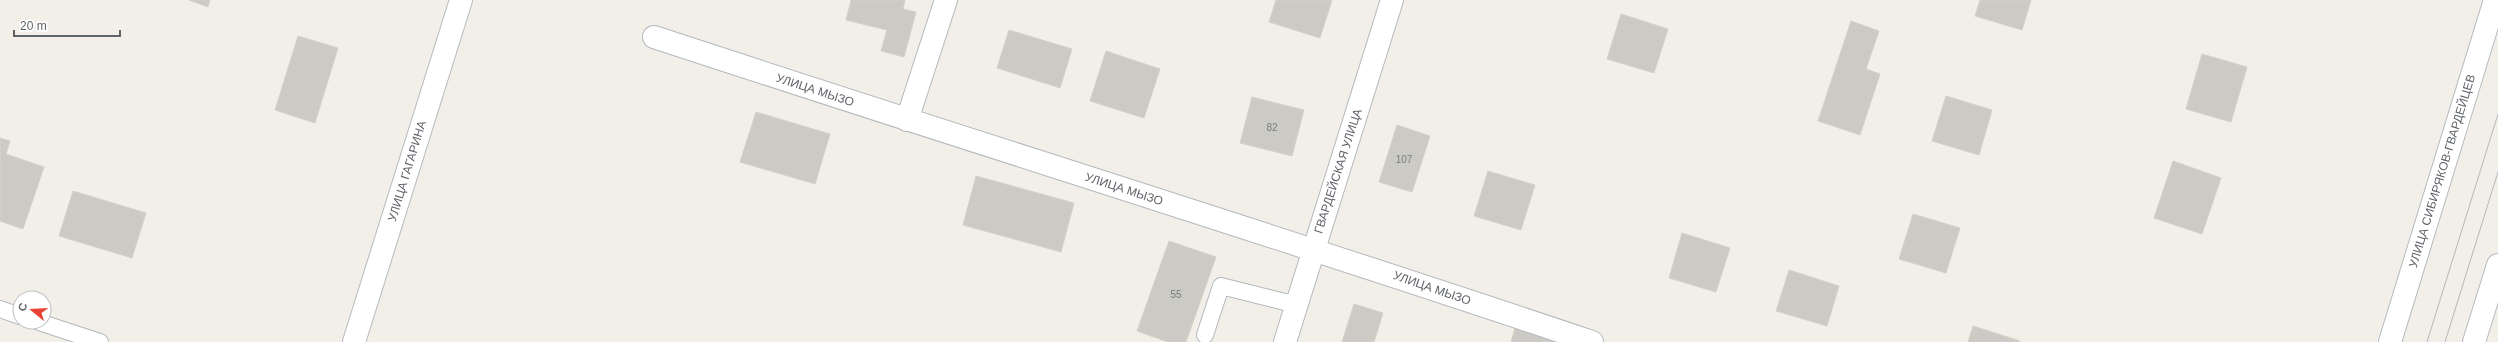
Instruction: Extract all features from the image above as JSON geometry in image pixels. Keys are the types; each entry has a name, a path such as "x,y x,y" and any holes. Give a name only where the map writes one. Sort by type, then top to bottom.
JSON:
{"street":[{"name":"УЛИЦА ГАГАРИНА","path":"354,342 461,0"},
{"path":"907,120 946,0"},
{"name":"ГВАРДЕЙСКАЯ УЛИЦА","path":"1285,342 1392,0"},
{"name":"УЛИЦА СИБИРЯКОВ-ГВАРДЕЙЦЕВ","path":"2390,342 2495,0"},
{"name":"УЛИЦА МЫЗО","path":"654,37 907,120 1314,248 1592,342"},
{"path":"2474,342 2498,264"}],"lane":[{"path":"1205,334 1221,286 1297,305"},
{"path":"0,309 12,313"},
{"path":"52,326 100,342"}],"building":[{"path":"189,0 210,0 208,7"},
{"path":"851,0 905,0 903,9 916,12 904,57 881,51 887,30 846,20"},
{"path":"1276,0 1332,0 1320,38 1269,22"},
{"path":"1980,0 2031,0 2022,30 1975,16"},
{"path":"1621,14 1668,29 1654,73 1607,59"},
{"path":"1851,21 1879,31 1866,69 1880,74 1860,135 1818,121"},
{"path":"1009,30 1072,49 1060,88 997,68"},
{"path":"298,36 338,48 315,123 275,110"},
{"path":"1106,51 1160,69 1144,118 1090,101"},
{"path":"2202,54 2247,67 2231,122 2186,109"},
{"path":"1946,96 1992,110 1979,155 1932,141"},
{"path":"1252,97 1304,110 1292,156 1240,143"},
{"path":"756,112 830,134 815,184 740,162"},
{"path":"1397,125 1430,136 1412,192 1379,182"},
{"path":"0,138 10,141 6,154 44,167 23,229 0,221"},
{"path":"2173,161 2221,178 2202,234 2154,218"},
{"path":"1488,171 1535,185 1521,230 1474,216"},
{"path":"976,176 1074,203 1061,252 963,225"},
{"path":"73,191 146,213 132,258 59,236"},
{"path":"1913,214 1960,228 1946,273 1899,259"},
{"path":"1682,233 1730,248 1716,292 1669,278"},
{"path":"1169,241 1216,257 1186,342 1168,342 1137,331"},
{"path":"1789,270 1839,286 1827,326 1776,311"},
{"path":"1354,304 1383,313 1374,342 1342,342"},
{"path":"1973,326 2020,341 1968,342"},
{"path":"1515,328 1556,341 1511,342"}],"tram line":[{"path":"2427,342 2498,114"},
{"path":"2445,342 2498,172"}]}
